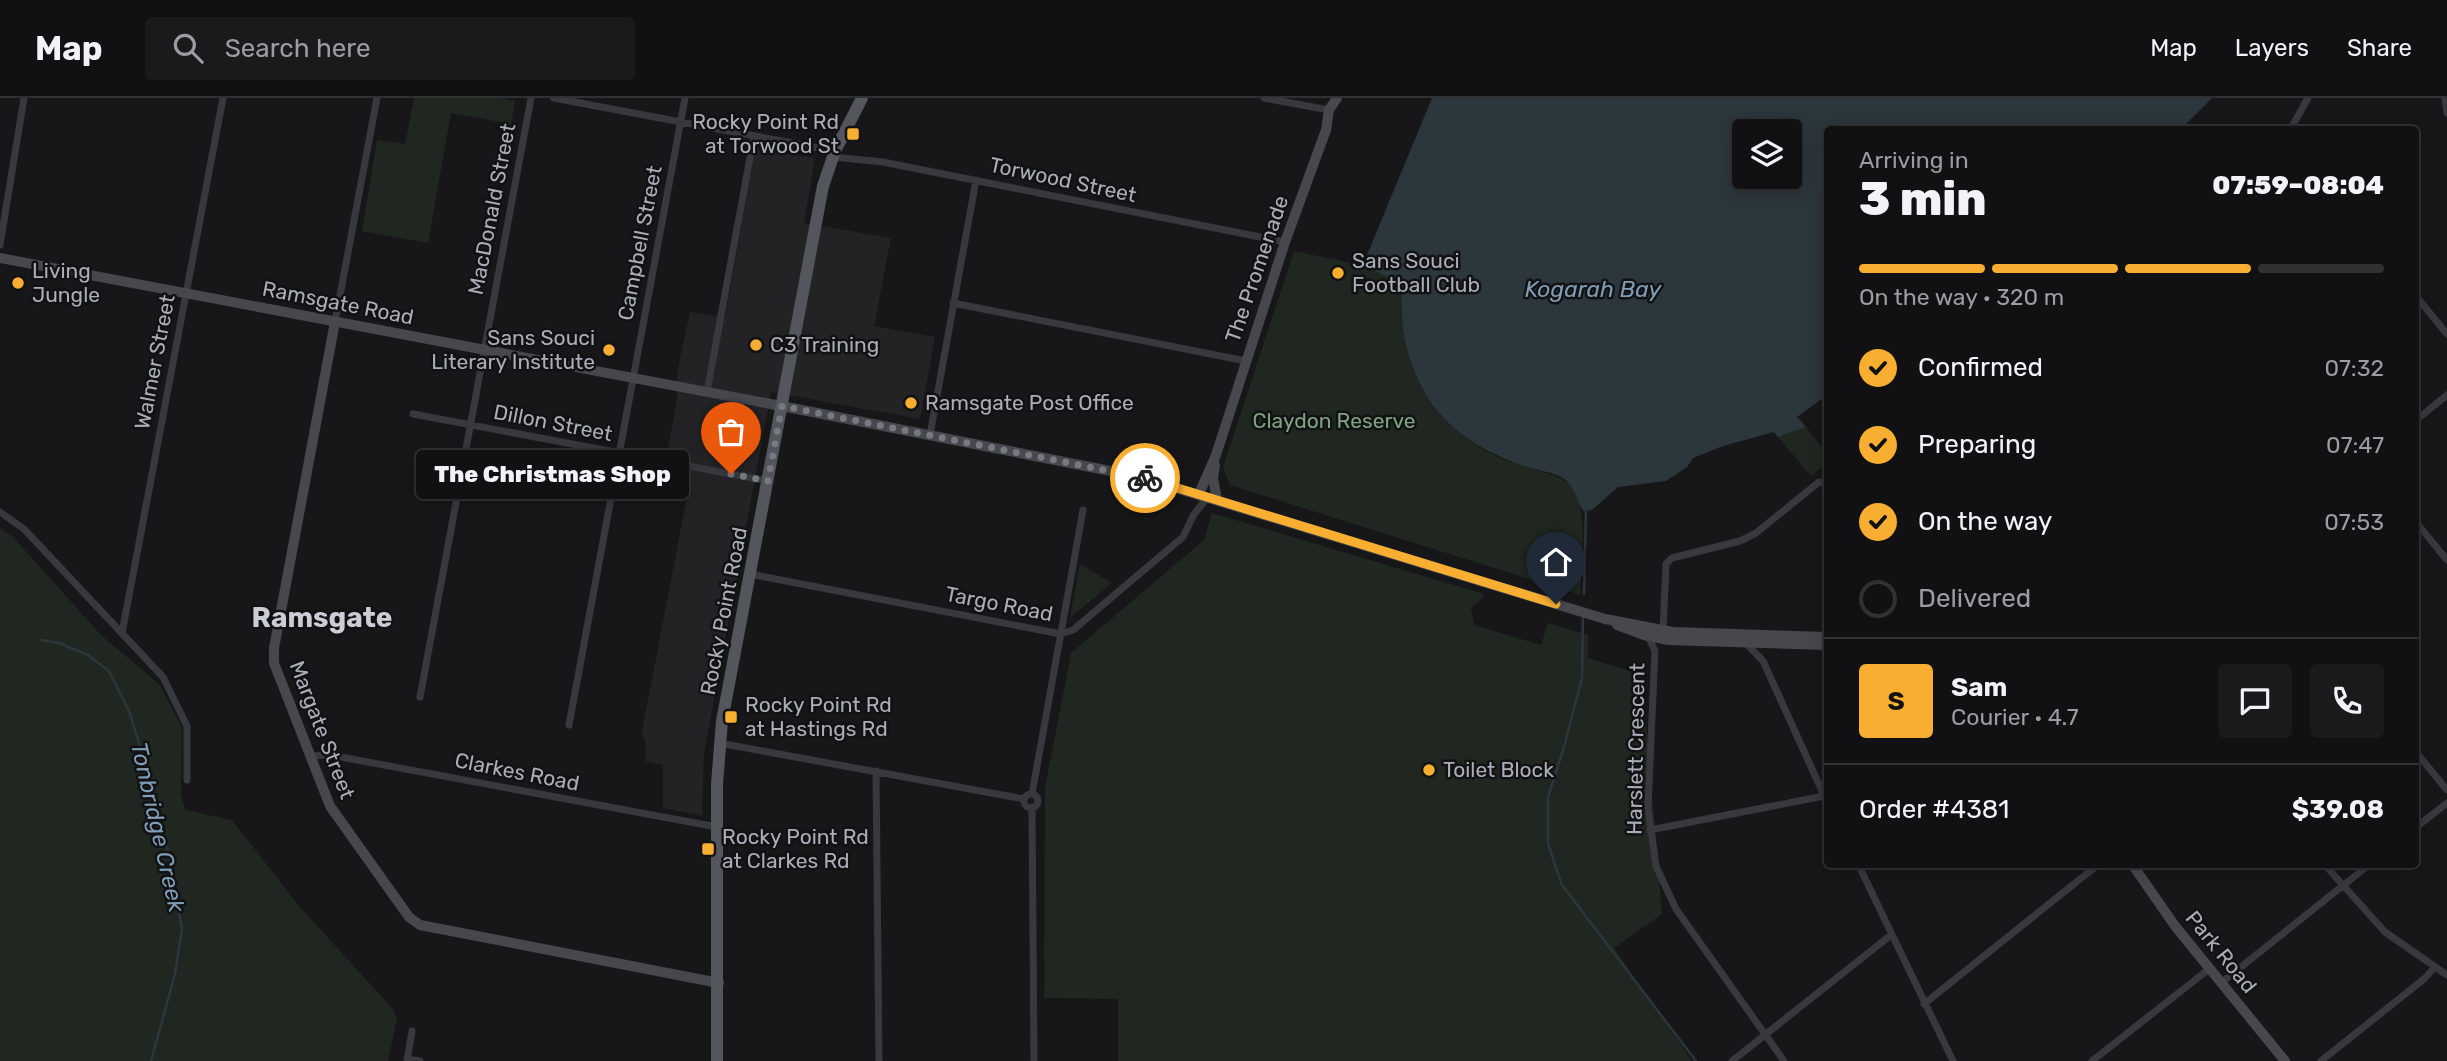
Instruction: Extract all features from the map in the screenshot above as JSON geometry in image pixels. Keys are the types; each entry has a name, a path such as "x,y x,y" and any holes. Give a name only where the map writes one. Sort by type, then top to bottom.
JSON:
{"main road":[{"name":"Rocky Point Road","path":"718,1061 719,743 823,186 834,154 862,98"},
{"name":"The Promenade","path":"1204,496 1285,242 1326,130 1329,110 1337,98"},
{"name":"Ramsgate Road","path":"0,258 1107,470 1204,496 1578,611 1665,635 1746,643 1824,645"},
{"name":"Margate Street","path":"335,322 274,648 274,663 330,806 409,916 420,925 719,983"},
{"name":"The Promenade","path":"1204,496 1213,478 1216,455"},
{"name":"Ramsgate Road","path":"1605,619 1648,636 1824,637"},
{"name":"Park Road","path":"2135,868 2175,926 2285,1061"}],"street":[{"path":"0,245 24,98"},
{"name":"Walmer Street","path":"122,633 223,98"},
{"name":"Margate Street","path":"335,322 377,98"},
{"name":"MacDonald Street","path":"420,697 531,98"},
{"path":"555,98 834,154"},
{"name":"Campbell Street","path":"569,725 685,98"},
{"path":"1264,98 1329,110"},
{"path":"2292,126 2308,98"},
{"path":"2445,98 2447,113"},
{"path":"707,392 754,136"},
{"name":"Torwood Street","path":"834,154 1285,242"},
{"path":"930,435 976,180"},
{"path":"2419,300 2447,334"},
{"path":"953,303 1246,361"},
{"path":"2419,418 2447,395"},
{"name":"Dillon Street","path":"413,414 768,481"},
{"path":"1665,635 1666,564 1672,558 1740,541 1756,533 1819,482 1824,482"},
{"path":"1194,514 1194,504 1204,496"},
{"name":"Targo Road","path":"750,574 1061,634 1073,630 1183,537 1204,496"},
{"path":"1032,794 1083,510"},
{"path":"0,512 24,529 163,677 185,720 188,735 187,780"},
{"path":"2419,526 2447,560"},
{"name":"Harslett Crescent","path":"1655,651 1665,635"},
{"name":"Harslett Crescent","path":"1648,636 1655,651 1648,807 1656,866 1676,909 1784,1061"},
{"path":"1746,643 1763,661 1824,795"},
{"path":"1763,661 1771,644"},
{"path":"719,743 1024,799"},
{"name":"Clarkes Road","path":"311,756 330,755 717,827"},
{"path":"2419,756 2447,790"},
{"path":"876,771 879,1061"},
{"path":"1024,799 1032,794"},
{"path":"1024,799 1026,806 1037,804 1038,800 1032,794"},
{"path":"1650,830 1824,799"},
{"path":"2419,825 2444,805 2447,815"},
{"path":"1031,807 1034,1061"},
{"path":"1860,868 1953,1061"},
{"path":"1924,1004 2094,868"},
{"path":"2327,868 2385,932 2447,975"},
{"path":"2221,983 2365,868"},
{"path":"1732,1061 1891,935"},
{"path":"2321,1061 2424,979 2435,967"},
{"path":"2092,1061 2209,969"},
{"path":"412,1031 407,1060 420,1061"}],"shaded area":[{"path":"755,149 815,158 804,223 891,238 874,326 935,337 920,419 771,392 704,754 702,816 663,808 663,765 645,761 646,744 642,731 690,481 663,475 677,400 677,373 690,312 725,318"}],"green space":[{"path":"414,98 502,98 515,101 511,124 451,113 428,243 362,231 377,140 405,144"},
{"name":"Claydon Reserve","path":"1294,251 1362,266 1396,280 1402,292 1401,315 1409,358 1436,411 1458,432 1484,450 1558,477 1571,486 1581,510 1583,554 1580,595 1230,485 1223,467"},
{"path":"1806,427 1824,450 1824,465 1811,476 1778,437"},
{"path":"1212,513 1484,594 1471,608 1474,625 1541,645 1548,623 1588,635 1588,658 1642,675 1662,914 1614,948 1692,1061 1118,1061 1118,999 1044,998 1045,788 1071,653 1204,540"},
{"path":"0,528 13,537 101,635 160,685 182,727 181,794 185,810 232,820 299,906 394,1010 397,1018 388,1061 0,1061"},
{"path":"1080,564 1112,583 1070,618"}],"water":[{"name":"Kogarah Bay","path":"1432,98 2212,98 2184,126 1824,126 1824,397 1797,417 1806,427 1778,437 1774,432 1723,446 1693,458 1687,467 1666,481 1618,487 1592,510 1583,511 1573,490 1564,479 1491,453 1449,424 1438,411 1419,382 1408,351 1403,328 1400,283 1371,269 1367,255"}],"waterway":[{"path":"1584,594 1586,510"},
{"path":"1583,616 1582,678 1548,797 1548,844 1562,885 1696,1061"},
{"name":"Tonbridge Creek","path":"41,640 59,643 88,655 109,671 129,711 154,792 182,929 175,974 151,1061"}],"way so far":[{"path":"731,474 768,481 782,406 1145,478"}],"place":[{"name":"Rocky Point Rd at Torwood St","path":"853,134"},
{"name":"Sans Souci Football Club","path":"1338,273"},
{"name":"Living Jungle","path":"18,283"},
{"name":"C3 Training","path":"756,345"},
{"name":"Sans Souci Literary Institute","path":"609,350"},
{"name":"Ramsgate Post Office","path":"911,403"},
{"name":"The Christmas Shop","path":"731,474"},
{"name":"Rocky Point Rd at Hastings Rd","path":"731,717"},
{"name":"Toilet Block","path":"1429,770"},
{"name":"Rocky Point Rd at Clarkes Rd","path":"708,849"}],"district":[{"name":"Ramsgate","path":"322,617"}],"route":[{"path":"1145,478 1556,604"}]}
